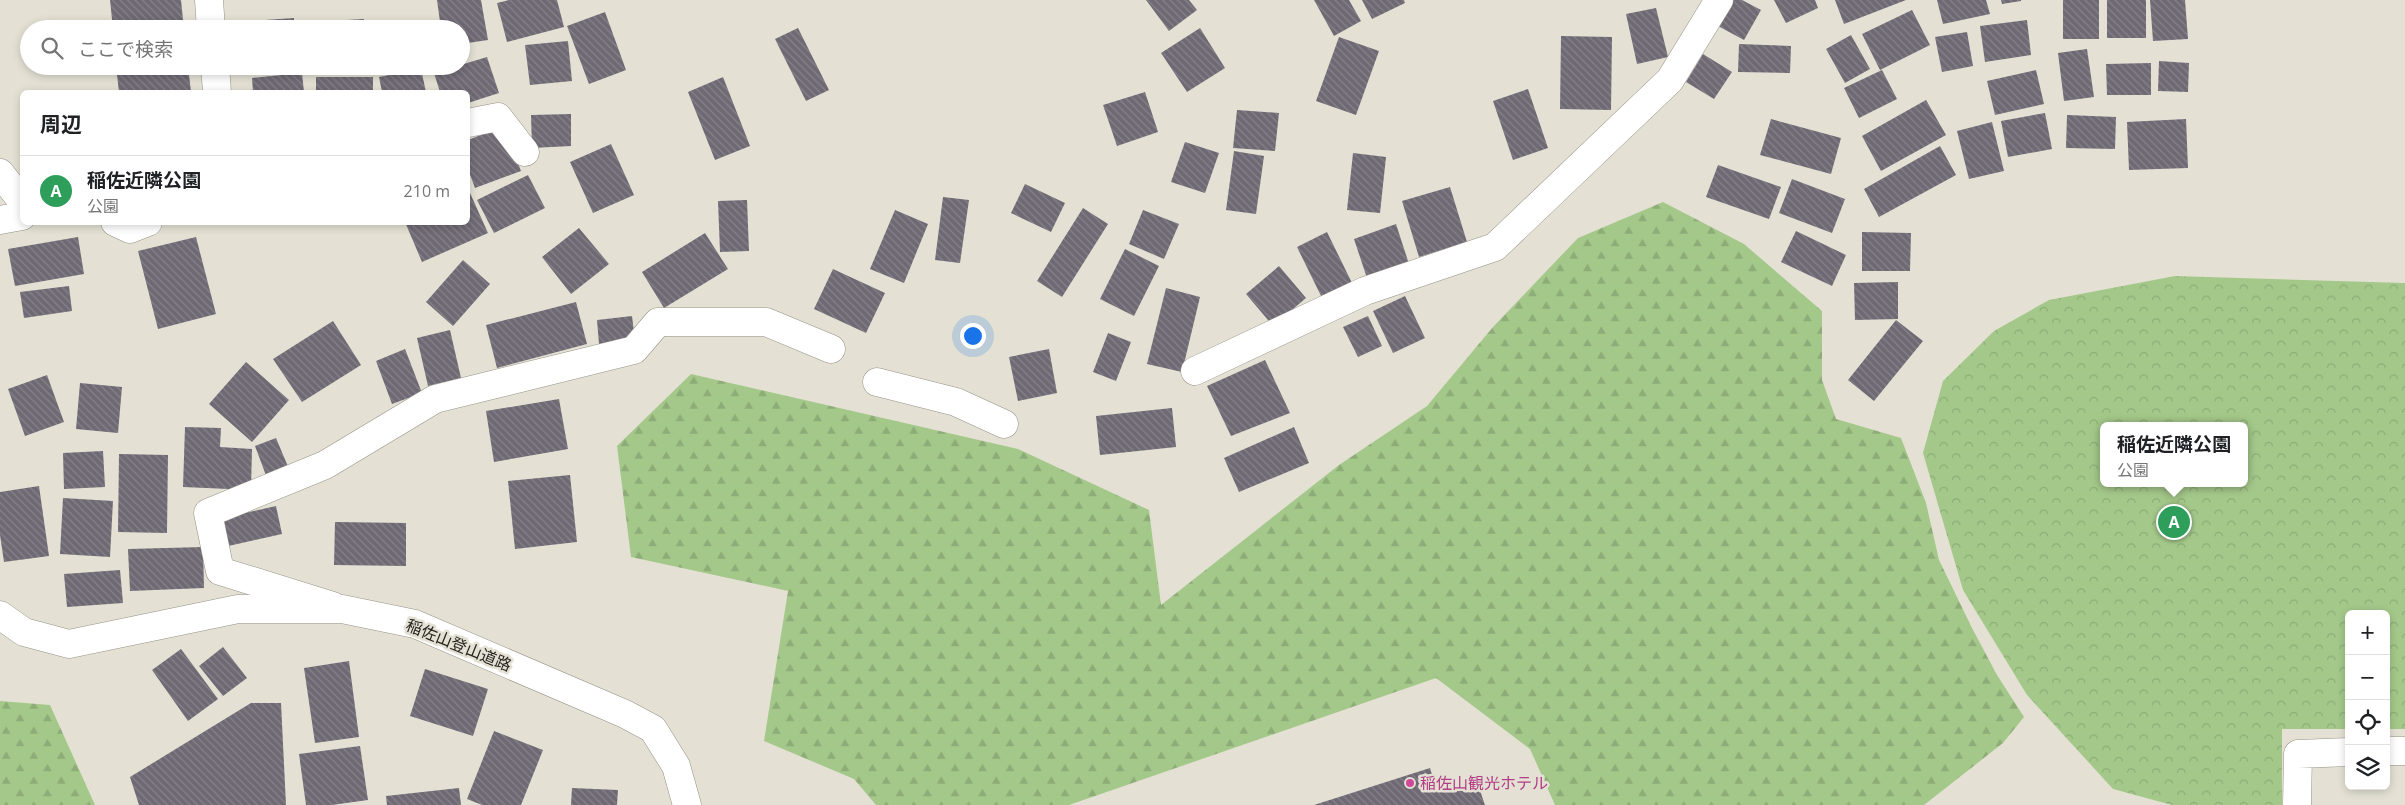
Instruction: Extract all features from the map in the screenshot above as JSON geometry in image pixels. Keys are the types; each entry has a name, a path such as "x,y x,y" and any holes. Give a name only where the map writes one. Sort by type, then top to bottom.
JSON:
{"street":[{"path":"209,0 211,20"},
{"path":"1195,371 1365,291 1495,247 1670,80 1719,0"},
{"path":"216,75 217,90"},
{"path":"470,123 498,117 525,152"},
{"path":"0,173 20,198"},
{"path":"0,220 20,216"},
{"path":"120,225 130,230 141,225"},
{"path":"342,609 220,571 208,513 325,466 435,399 634,350 658,322 766,322 831,349"},
{"path":"876,382 956,402 1004,424"},
{"name":"稲佐山登山道路","path":"0,615 24,632 69,644 238,609 342,609 414,624 625,714 653,729 676,766 687,805"},
{"path":"2390,751 2405,751"},
{"path":"2297,805 2298,754 2345,752"}],"green space":[{"path":"1663,202 1744,244 1822,311 1822,380 1836,419 1901,438 1926,503 1939,560 1997,675 2024,717 2003,743 1924,805 1555,805 1530,749 1436,678 1069,805 876,805 854,779 764,741 788,591 631,557 617,446 691,374 1018,449 1149,510 1161,605 1339,465 1427,406 1493,327 1578,238"},
{"path":"2175,276 2405,283 2405,729 2390,729 2390,610 2345,610 2345,729 2282,729 2282,805 2172,805 2113,789 2027,695 1963,590 1923,453 1943,381 1994,331 2049,300"},
{"path":"0,701 50,705 95,805 0,805"}],"building":[{"path":"110,0 181,0 183,20 112,20"},
{"path":"437,0 481,0 488,40 470,43 470,20 440,20"},
{"path":"509,0 557,0 564,27 507,42 497,3"},
{"path":"1146,0 1189,0 1197,10 1169,31"},
{"path":"1314,0 1349,0 1361,21 1334,36"},
{"path":"1362,0 1404,0 1405,3 1372,19"},
{"path":"1732,0 1742,0 1761,10 1744,40 1718,26"},
{"path":"1774,0 1815,0 1818,8 1786,23"},
{"path":"1835,0 1906,0 1844,24"},
{"path":"1937,0 1986,0 1990,14 1943,24"},
{"path":"2001,0 2021,0 2021,1 2002,4"},
{"path":"2063,0 2099,0 2099,39 2063,39"},
{"path":"2107,0 2146,0 2146,38 2107,38"},
{"path":"2150,0 2185,0 2188,39 2153,41"},
{"path":"1656,8 1668,57 1637,64 1626,14"},
{"path":"1912,10 1930,45 1880,70 1862,34"},
{"path":"605,12 626,70 589,84 567,26"},
{"path":"294,18 294,20 265,20"},
{"path":"2027,20 2031,55 1985,62 1980,26"},
{"path":"798,28 829,90 806,101 775,39"},
{"path":"1200,28 1225,68 1187,92 1161,53"},
{"path":"1967,32 1973,66 1942,72 1935,37"},
{"path":"1851,35 1870,69 1845,83 1826,49"},
{"path":"1561,36 1612,37 1611,110 1560,109"},
{"path":"1339,37 1379,51 1356,115 1316,101"},
{"path":"568,41 572,81 530,85 525,45"},
{"path":"1739,44 1791,46 1790,73 1738,72"},
{"path":"2087,49 2094,97 2064,101 2058,53"},
{"path":"1703,54 1732,72 1714,99 1686,82"},
{"path":"487,57 499,93 470,102 470,90 439,90 435,75 470,75 470,62"},
{"path":"2159,61 2189,63 2188,92 2158,91"},
{"path":"2151,63 2151,95 2107,95 2106,64"},
{"path":"1882,70 1897,99 1859,118 1844,88"},
{"path":"2036,70 2044,104 1995,115 1987,81"},
{"path":"117,75 189,75 191,90 119,90"},
{"path":"302,75 304,90 253,90 252,78"},
{"path":"390,75 422,75 426,90 382,90 379,77"},
{"path":"316,77 373,77 373,90 316,90"},
{"path":"723,77 750,146 715,160 688,92"},
{"path":"1528,89 1548,148 1513,160 1493,101"},
{"path":"1145,92 1158,132 1117,146 1103,105"},
{"path":"1926,100 1946,135 1881,171 1862,136"},
{"path":"1237,110 1279,113 1275,151 1233,148"},
{"path":"2045,113 2052,149 2008,157 2001,121"},
{"path":"571,114 571,146 532,148 531,115"},
{"path":"2067,115 2116,117 2115,149 2066,148"},
{"path":"1771,119 1841,138 1831,174 1760,155"},
{"path":"2186,119 2188,168 2129,170 2127,122"},
{"path":"1992,122 2004,171 1969,179 1957,131"},
{"path":"504,126 521,171 475,188 470,174 470,139"},
{"path":"1185,142 1219,153 1205,193 1171,182"},
{"path":"611,144 634,195 593,213 570,162"},
{"path":"1940,146 1956,175 1879,217 1864,189"},
{"path":"1234,151 1264,156 1256,214 1226,210"},
{"path":"1353,153 1386,157 1380,213 1347,210"},
{"path":"1718,165 1781,187 1769,219 1706,197"},
{"path":"528,175 545,208 494,233 477,200"},
{"path":"1792,179 1845,199 1832,233 1779,213"},
{"path":"1025,184 1065,203 1051,232 1011,213"},
{"path":"1450,187 1467,242 1419,257 1402,201"},
{"path":"470,193 488,233 422,262 406,225 470,225"},
{"path":"943,197 969,200 960,263 935,260"},
{"path":"747,200 749,251 720,252 718,201"},
{"path":"1083,208 1108,224 1062,297 1037,281"},
{"path":"895,210 928,224 904,283 870,269"},
{"path":"1143,210 1179,224 1164,259 1129,244"},
{"path":"1396,224 1409,264 1367,278 1354,239"},
{"path":"579,228 609,264 571,294 542,257"},
{"path":"1796,231 1846,255 1832,286 1781,262"},
{"path":"1327,232 1353,285 1323,300 1297,247"},
{"path":"1862,232 1911,233 1910,271 1862,271"},
{"path":"705,233 728,269 664,308 642,272"},
{"path":"78,237 84,274 15,286 8,249"},
{"path":"196,237 216,314 158,329 138,251"},
{"path":"1125,249 1159,266 1134,316 1100,299"},
{"path":"463,260 490,284 453,326 426,302"},
{"path":"1279,266 1306,298 1273,326 1246,294"},
{"path":"833,269 885,293 866,333 814,309"},
{"path":"1898,282 1898,319 1855,320 1854,283"},
{"path":"69,286 72,311 24,318 20,292"},
{"path":"1166,288 1200,297 1182,372 1147,364"},
{"path":"1405,296 1425,338 1393,353 1373,311"},
{"path":"576,302 587,344 497,368 486,325"},
{"path":"632,316 635,340 599,344 597,320"},
{"path":"1368,316 1382,346 1358,357 1343,327"},
{"path":"1896,320 1923,341 1874,401 1848,380"},
{"path":"333,321 361,365 302,402 273,359"},
{"path":"450,330 461,378 428,386 417,338"},
{"path":"1108,333 1131,342 1116,381 1093,372"},
{"path":"405,349 422,393 392,404 376,361"},
{"path":"1049,349 1057,393 1018,401 1009,357"},
{"path":"1265,360 1290,413 1231,436 1207,386"},
{"path":"246,362 289,400 252,442 209,404"},
{"path":"47,375 64,422 25,436 8,389"},
{"path":"80,383 122,387 118,433 76,429"},
{"path":"559,399 568,449 494,462 486,411"},
{"path":"1172,408 1176,447 1100,455 1096,416"},
{"path":"185,427 221,428 220,447 252,449 251,490 183,487"},
{"path":"1294,427 1309,463 1239,492 1224,458"},
{"path":"276,438 289,469 267,478 255,446"},
{"path":"103,451 105,487 64,489 63,453"},
{"path":"119,454 168,455 167,533 118,532"},
{"path":"570,475 577,542 515,549 508,481"},
{"path":"39,486 49,556 4,562 0,535 0,492"},
{"path":"63,498 113,501 110,557 60,554"},
{"path":"276,506 282,534 224,547 218,519"},
{"path":"335,522 406,523 406,566 334,565"},
{"path":"203,547 204,588 130,591 128,549"},
{"path":"120,570 123,603 67,607 64,574"},
{"path":"223,647 247,678 223,696 199,666"},
{"path":"181,649 218,699 188,721 152,670"},
{"path":"349,661 359,737 315,743 304,668"},
{"path":"425,669 488,689 473,736 410,716"},
{"path":"251,703 281,703 286,805 139,805 130,777"},
{"path":"494,731 543,750 521,805 482,805 467,799"},
{"path":"360,746 368,800 332,805 306,805 299,754"},
{"name":"稲佐山観光ホテル","path":"1430,768 1437,790 1475,776 1485,805 1314,805"},
{"path":"459,788 461,805 387,805 386,796"},
{"path":"572,788 618,790 617,805 571,805"}],"place":[{"name":"稲佐近隣公園","path":"2174,522"},
{"name":"稲佐山観光ホテル","path":"1410,783"}]}
